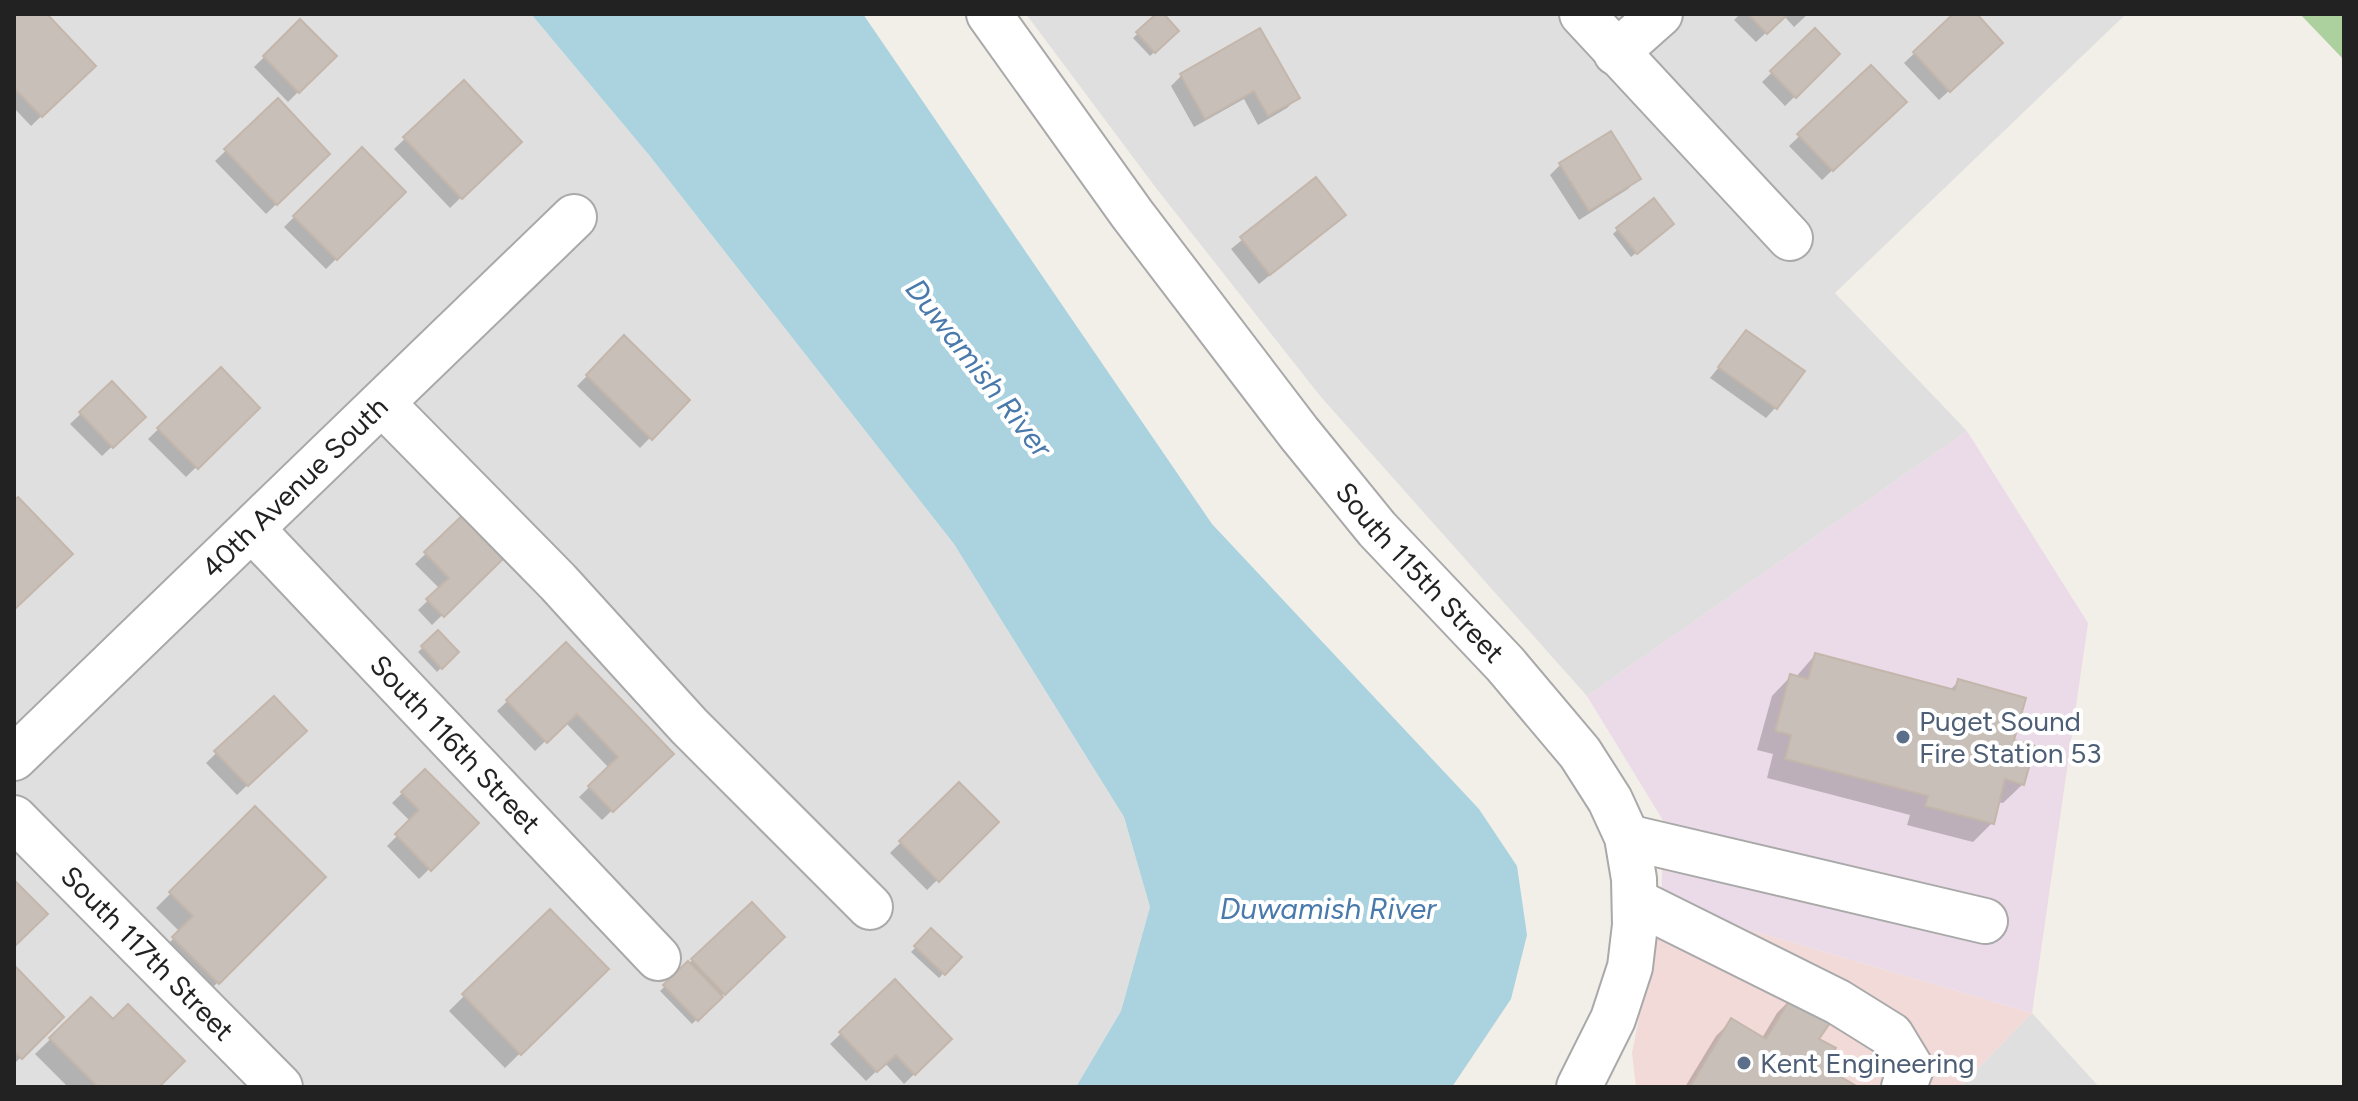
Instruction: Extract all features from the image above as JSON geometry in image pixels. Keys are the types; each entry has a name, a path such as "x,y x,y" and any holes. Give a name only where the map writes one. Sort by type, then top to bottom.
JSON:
{"street":[{"name":"South 115th Street","path":"989,14 1132,214 1299,433 1377,529 1505,664 1580,753 1610,800 1627,837 1634,879 1635,925 1630,967 1613,1019 1579,1087"},
{"path":"1582,14 1790,238"},
{"path":"1616,53 1660,14"},
{"name":"40th Avenue South","path":"14,758 574,217"},
{"path":"382,403 558,582 689,726 870,907"},
{"name":"South 116th Street","path":"252,529 658,958"},
{"name":"South 117th Street","path":"14,818 280,1087"},
{"path":"1627,837 1985,921"},
{"path":"1635,901 1838,1002 1891,1035 1911,1068 1904,1087"}],"shaded area":[{"path":"14,14 531,14 649,155 954,544 1124,817 1150,907 1121,1011 1076,1087 14,1087"},
{"path":"1026,14 2126,14 1835,293 1967,431 1587,696 1321,397 1156,188"},
{"name":"Puget Sound Fire Station 53","path":"1967,431 2088,623 2032,1013 1661,904 1664,822 1587,696"},
{"path":"1661,904 2032,1013 1960,1087 1636,1087 1632,1053"},
{"path":"2032,1013 2099,1087 1960,1087"}],"green space":[{"path":"2300,14 2344,14 2344,60"}],"water":[{"name":"Duwamish River","path":"531,14 863,14 1212,524 1479,809 1517,866 1527,935 1511,999 1452,1087 1076,1087 1121,1011 1150,907 1124,817 954,544 649,155"}],"building":[{"path":"16,14 47,14 96,66 42,117 14,88"},
{"path":"1156,14 1164,14 1179,31 1155,53 1136,32"},
{"path":"1748,14 1788,14 1767,34"},
{"path":"1953,14 1977,14 2003,43 1950,92 1913,52"},
{"path":"300,19 337,56 299,93 263,56"},
{"path":"1260,28 1300,98 1268,116 1254,91 1205,119 1180,74"},
{"path":"1815,28 1840,54 1796,98 1770,71"},
{"path":"1871,65 1907,102 1833,171 1797,134"},
{"path":"464,80 522,142 462,199 403,137"},
{"path":"278,98 330,154 277,205 224,149"},
{"path":"1611,131 1641,179 1589,211 1559,163"},
{"path":"362,147 406,192 337,260 293,216"},
{"path":"1316,177 1346,215 1270,275 1240,237"},
{"path":"1654,198 1674,224 1637,254 1616,228"},
{"path":"1746,330 1805,371 1777,409 1718,367"},
{"path":"624,335 690,400 652,440 586,375"},
{"path":"221,367 260,408 198,469 157,428"},
{"path":"112,381 146,417 113,448 79,412"},
{"path":"18,497 73,554 14,610 14,500"},
{"path":"469,509 510,552 444,617 426,599 449,578 424,552"},
{"path":"438,630 459,652 442,669 421,646"},
{"path":"566,642 674,754 613,812 588,786 618,757 577,714 547,743 506,700"},
{"name":"Puget Sound Fire Station 53","path":"1815,653 1955,690 1958,679 2026,698 2014,740 2035,746 2024,785 2005,779 1994,824 1925,806 1928,796 1785,759 1791,735 1775,731 1790,674 1808,679"},
{"path":"274,696 307,731 248,786 214,751"},
{"path":"425,769 479,823 431,871 395,834 419,810 401,792"},
{"path":"959,782 999,822 939,882 899,841"},
{"path":"255,806 326,877 219,984 172,937 193,916 169,892"},
{"path":"14,880 48,914 14,947"},
{"path":"752,902 785,937 725,995 691,959"},
{"path":"550,909 609,969 521,1055 462,994"},
{"path":"931,928 962,957 945,975 914,946"},
{"path":"688,961 723,997 698,1021 663,985"},
{"path":"14,965 64,1017 22,1059 14,1051"},
{"path":"895,979 952,1039 915,1075 896,1055 877,1072 839,1032"},
{"path":"1792,996 1832,1020 1819,1039 1836,1048 1824,1067 1858,1087 1690,1087 1731,1018 1766,1039"},
{"path":"91,997 113,1019 128,1004 185,1061 159,1087 98,1087 49,1038"}],"place":[{"name":"Puget Sound Fire Station 53","path":"1903,737"},
{"name":"Kent Engineering","path":"1744,1063"}]}
